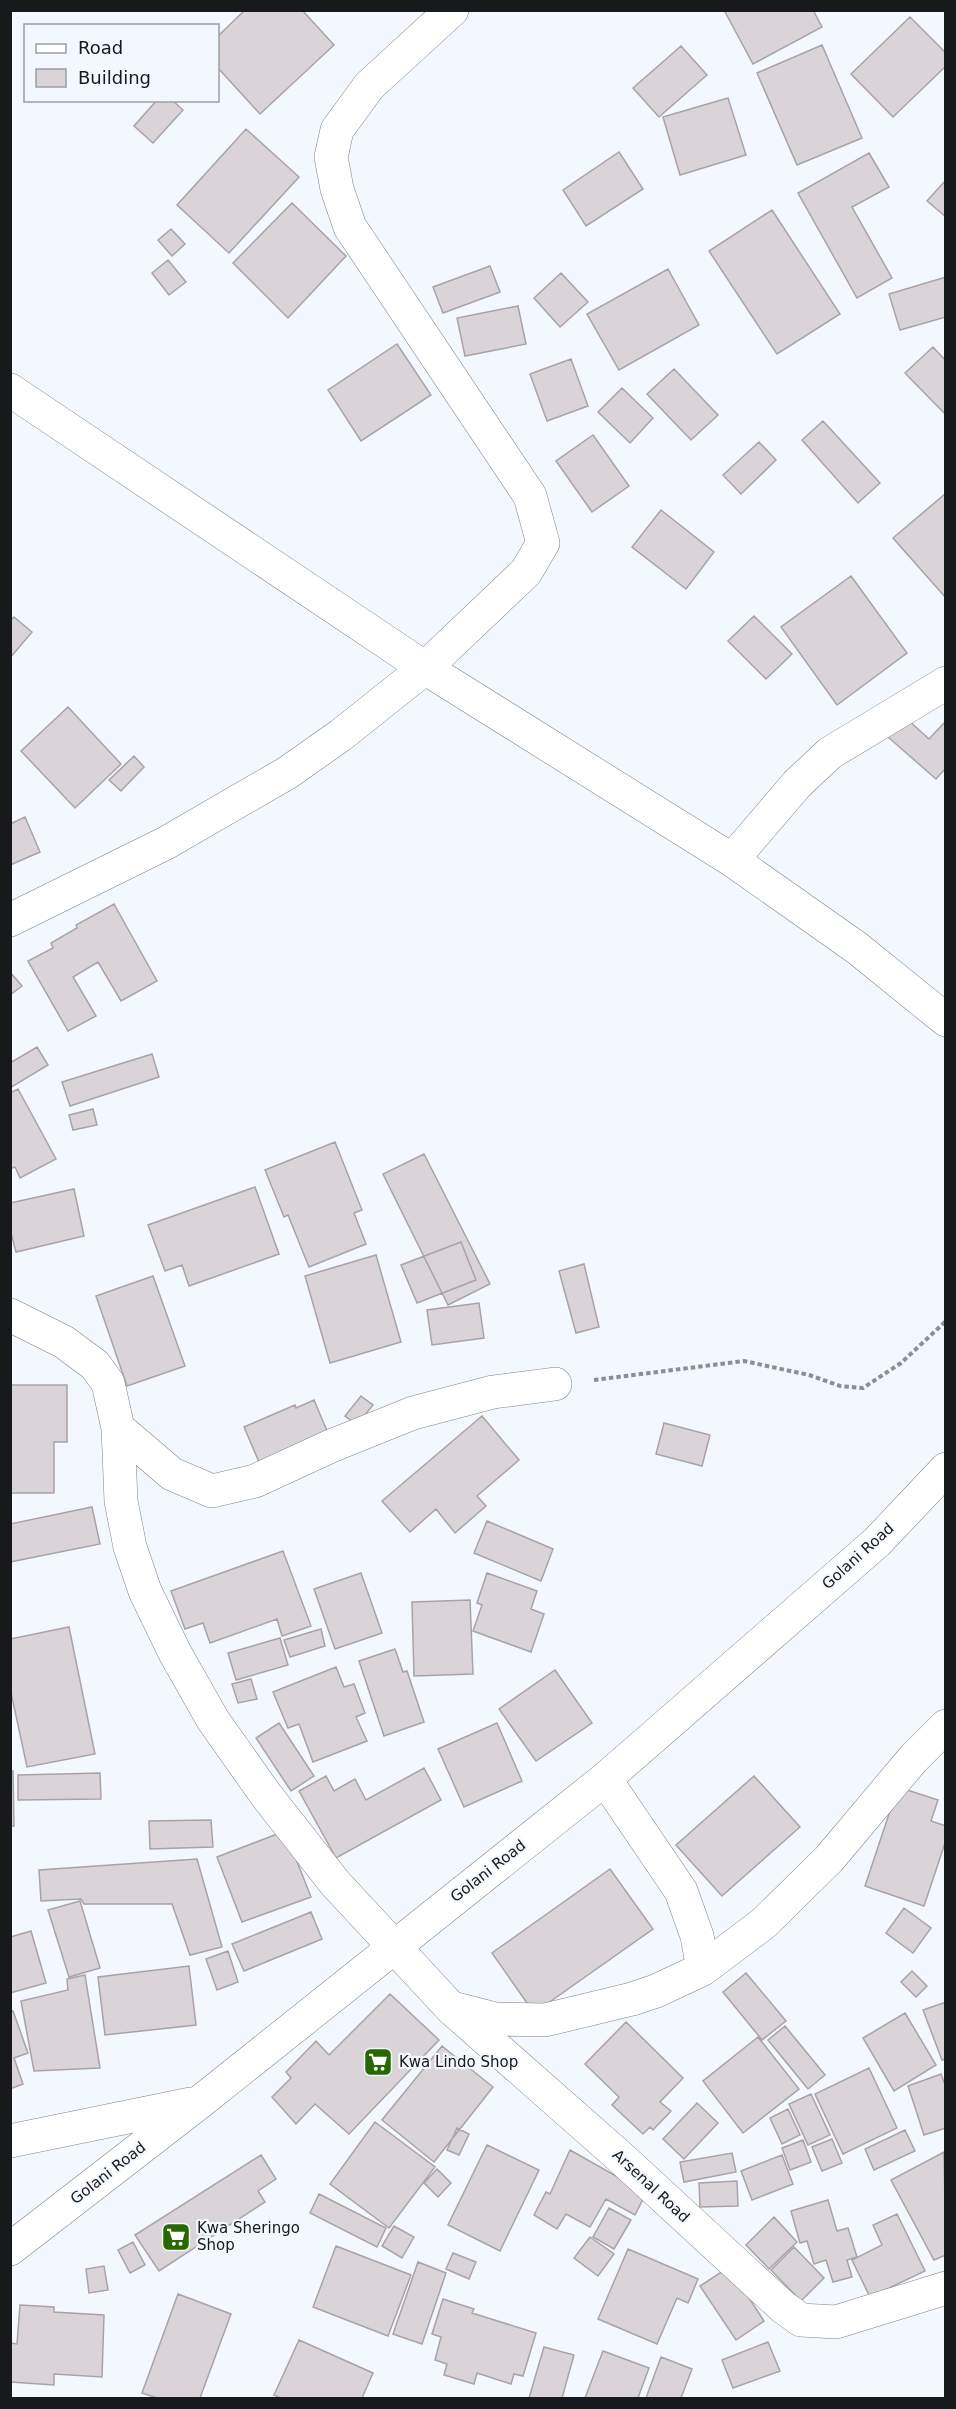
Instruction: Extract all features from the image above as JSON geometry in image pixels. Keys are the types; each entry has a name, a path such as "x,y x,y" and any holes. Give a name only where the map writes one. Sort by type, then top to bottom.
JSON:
{"street":[{"path":"10,920 166,843 238,803 287,773 341,735 425,668 526,572 543,543 530,496 464,401 350,227 337,189 331,157 337,130 369,86 452,10"},
{"path":"10,390 425,668 732,860 858,948 945,1020"},
{"path":"732,860 797,784 830,753 945,683"},
{"name":"Arsenal Road","path":"10,1315 64,1342 95,1365 108,1383 118,1428 121,1501 130,1547 146,1591 175,1653 213,1720 266,1795 335,1883 451,2008 619,2156 783,2307 801,2320 836,2322 945,2288"},
{"path":"118,1428 172,1474 212,1491 255,1481 331,1446 413,1413 493,1392 555,1384"},
{"name":"Golani Road","path":"10,2249 200,2102 605,1779 877,1542 945,1469"},
{"path":"451,2008 495,2019 545,2020 632,2000 703,1969 764,1923 821,1868 913,1759 945,1726"},
{"path":"605,1779 681,1892 697,1936 703,1969"},
{"path":"10,2141 200,2102"}],"path":[{"path":"555,1384 744,1362 809,1375 840,1386 863,1388 901,1363 945,1321"}],"building":[{"path":"245,10 302,10 334,45 260,114 219,69 219,35"},
{"path":"724,10 813,10 822,27 753,64"},
{"path":"910,17 946,53 946,66 893,117 851,74"},
{"path":"822,45 862,138 797,165 757,73"},
{"path":"681,46 707,75 659,117 633,88"},
{"path":"728,98 746,155 680,175 663,117"},
{"path":"155,102 174,102 183,110 153,143 134,126"},
{"path":"246,129 299,177 229,253 177,205"},
{"path":"619,152 643,189 586,226 563,190"},
{"path":"869,153 889,187 852,207 892,278 857,298 798,193"},
{"path":"946,180 946,217 927,201"},
{"path":"292,203 346,256 288,318 233,263"},
{"path":"772,210 840,314 777,354 709,251"},
{"path":"171,229 185,244 172,256 158,240"},
{"path":"168,260 186,282 169,295 152,273"},
{"path":"490,266 500,292 443,313 433,287"},
{"path":"668,269 699,325 619,370 587,314"},
{"path":"561,273 588,302 560,327 534,298"},
{"path":"946,277 946,317 900,330 889,294"},
{"path":"518,306 526,344 465,356 457,318"},
{"path":"397,344 431,395 361,441 328,390"},
{"path":"933,347 946,361 946,415 905,373"},
{"path":"571,359 588,406 547,421 530,374"},
{"path":"674,369 718,415 691,440 647,394"},
{"path":"622,388 653,418 630,443 598,412"},
{"path":"823,421 880,483 858,503 802,440"},
{"path":"593,435 629,486 592,512 556,461"},
{"path":"759,442 776,460 741,494 723,475"},
{"path":"946,494 946,598 893,538"},
{"path":"661,510 714,552 686,589 632,547"},
{"path":"851,576 907,653 837,705 781,627"},
{"path":"754,616 792,654 766,679 728,641"},
{"path":"14,617 32,632 10,658 10,621"},
{"path":"68,707 121,764 75,808 21,751"},
{"path":"906,718 929,739 946,721 946,768 936,779 888,737"},
{"path":"134,756 144,767 121,791 109,780"},
{"path":"25,817 40,852 10,865 10,824"},
{"path":"114,904 157,981 121,1001 98,962 73,977 96,1016 68,1031 28,961 53,948 51,943 77,928 76,925"},
{"path":"10,972 22,986 10,995"},
{"path":"37,1047 48,1065 10,1088 10,1063"},
{"path":"152,1054 159,1077 70,1106 62,1082"},
{"path":"18,1089 56,1159 20,1178 15,1167 10,1169 10,1093"},
{"path":"93,1109 97,1125 73,1130 69,1115"},
{"path":"335,1142 362,1210 354,1213 366,1244 309,1267 288,1215 284,1217 265,1170"},
{"path":"424,1154 490,1284 448,1305 383,1174"},
{"path":"255,1187 279,1254 189,1286 182,1265 165,1271 148,1225"},
{"path":"74,1189 84,1236 16,1252 10,1229 10,1203"},
{"path":"461,1242 476,1280 417,1303 401,1265"},
{"path":"376,1255 401,1342 330,1363 305,1276"},
{"path":"584,1264 599,1327 576,1333 559,1271"},
{"path":"153,1276 185,1366 127,1386 96,1296"},
{"path":"479,1303 484,1338 432,1345 427,1310"},
{"path":"11,1385 67,1385 67,1442 54,1442 54,1493 10,1493"},
{"path":"361,1396 373,1405 357,1425 345,1416"},
{"path":"314,1400 328,1433 259,1462 244,1427 295,1405 296,1408"},
{"path":"482,1416 519,1460 477,1496 486,1506 455,1533 436,1509 410,1532 382,1501"},
{"path":"664,1423 710,1435 702,1466 656,1454"},
{"path":"92,1507 100,1544 10,1562 10,1524"},
{"path":"487,1521 553,1549 541,1581 474,1553"},
{"path":"283,1551 311,1626 282,1636 277,1619 210,1643 203,1623 185,1629 171,1591"},
{"path":"361,1573 382,1633 335,1649 314,1589"},
{"path":"487,1573 537,1591 531,1609 544,1614 531,1652 473,1631 482,1605 477,1603"},
{"path":"470,1600 473,1674 414,1676 412,1602"},
{"path":"69,1627 95,1754 27,1767 10,1688 10,1639"},
{"path":"321,1629 325,1646 290,1657 284,1640"},
{"path":"280,1638 288,1665 236,1680 228,1653"},
{"path":"395,1649 403,1672 407,1671 424,1722 384,1736 359,1661"},
{"path":"336,1667 344,1687 354,1684 365,1713 356,1717 367,1741 313,1762 299,1724 288,1728 273,1692"},
{"path":"555,1670 592,1723 536,1761 499,1709"},
{"path":"251,1679 257,1699 238,1703 232,1684"},
{"path":"279,1723 314,1776 291,1791 256,1738"},
{"path":"497,1723 522,1781 464,1807 438,1749"},
{"path":"424,1768 441,1800 336,1858 299,1791 326,1776 334,1791 355,1779 366,1800"},
{"path":"10,1771 13,1771 14,1826 10,1826"},
{"path":"100,1773 101,1799 18,1800 18,1775"},
{"path":"754,1776 800,1827 722,1896 676,1845"},
{"path":"898,1787 938,1800 931,1821 946,1826 946,1840 924,1906 865,1886"},
{"path":"211,1820 213,1847 150,1849 149,1821"},
{"path":"285,1831 311,1897 242,1922 217,1857"},
{"path":"197,1859 222,1947 190,1955 172,1904 84,1904 81,1899 41,1901 39,1870"},
{"path":"610,1869 653,1929 534,2013 492,1953"},
{"path":"80,1901 100,1968 69,1977 48,1910"},
{"path":"904,1908 931,1928 913,1953 886,1933"},
{"path":"311,1912 322,1939 244,1971 232,1944"},
{"path":"31,1931 46,1983 10,1993 10,1937"},
{"path":"228,1951 238,1982 217,1990 206,1959"},
{"path":"189,1966 196,2025 105,2035 98,1977"},
{"path":"912,1971 927,1986 916,1997 901,1982"},
{"path":"746,1973 786,2021 762,2040 723,1992"},
{"path":"85,1975 100,2068 34,2071 21,2001 68,1990 67,1979"},
{"path":"390,1994 439,2040 349,2134 315,2104 296,2124 272,2097 291,2078 286,2072 316,2041 329,2055"},
{"path":"946,2002 946,2059 942,2060 923,2010"},
{"path":"13,2011 28,2053 14,2058 23,2084 10,2089 10,2012"},
{"path":"905,2013 936,2065 894,2091 863,2038"},
{"path":"626,2022 683,2078 660,2102 671,2111 653,2130 650,2127 643,2134 612,2105 619,2097 585,2064"},
{"path":"785,2026 825,2075 808,2089 768,2040"},
{"path":"758,2037 799,2089 743,2133 703,2081"},
{"path":"442,2046 493,2087 434,2162 382,2120"},
{"path":"869,2068 897,2128 843,2154 815,2094"},
{"path":"941,2074 946,2087 946,2128 924,2135 908,2086"},
{"path":"811,2094 830,2135 808,2145 789,2104"},
{"path":"697,2103 718,2123 684,2159 663,2139"},
{"path":"788,2109 800,2135 782,2144 770,2118"},
{"path":"375,2122 435,2167 389,2228 330,2184"},
{"path":"457,2128 469,2134 459,2155 447,2150"},
{"path":"905,2130 915,2151 874,2170 865,2149"},
{"path":"832,2139 842,2163 822,2171 812,2147"},
{"path":"803,2140 811,2162 790,2170 782,2148"},
{"path":"487,2145 539,2170 500,2251 448,2225"},
{"path":"570,2150 646,2193 635,2215 606,2199 590,2227 566,2214 557,2229 534,2215 546,2192 550,2194"},
{"path":"944,2152 946,2255 934,2260 891,2180"},
{"path":"732,2153 736,2172 684,2182 680,2162"},
{"path":"261,2155 276,2179 258,2191 265,2202 159,2271 135,2235"},
{"path":"782,2155 793,2184 752,2200 741,2171"},
{"path":"437,2169 451,2183 438,2197 424,2183"},
{"path":"737,2181 738,2206 700,2207 699,2183"},
{"path":"319,2194 386,2228 377,2247 310,2213"},
{"path":"828,2200 837,2231 848,2228 857,2257 847,2260 852,2277 833,2282 826,2260 814,2264 807,2241 800,2243 791,2211"},
{"path":"609,2208 631,2220 614,2249 593,2237"},
{"path":"897,2214 925,2271 870,2297 852,2260 882,2245 873,2225"},
{"path":"774,2217 797,2242 769,2269 746,2245"},
{"path":"394,2226 414,2237 402,2258 382,2246"},
{"path":"590,2237 614,2254 598,2276 574,2258"},
{"path":"133,2242 145,2265 130,2273 118,2250"},
{"path":"336,2246 411,2275 388,2336 313,2307"},
{"path":"794,2247 824,2278 801,2301 771,2270"},
{"path":"628,2249 698,2279 688,2303 677,2298 657,2344 598,2319"},
{"path":"453,2253 476,2262 469,2279 446,2269"},
{"path":"418,2262 446,2273 422,2344 393,2334"},
{"path":"104,2266 108,2290 89,2293 86,2269"},
{"path":"729,2267 764,2321 736,2340 700,2286"},
{"path":"178,2294 231,2314 200,2398 157,2398 142,2393"},
{"path":"443,2299 474,2309 472,2313 536,2333 523,2376 514,2374 511,2384 477,2373 474,2384 444,2375 447,2364 435,2360 441,2337 432,2334"},
{"path":"20,2305 54,2307 54,2312 104,2315 102,2377 54,2374 54,2385 10,2382 11,2343 17,2344"},
{"path":"299,2340 373,2373 362,2398 281,2398 274,2395"},
{"path":"768,2342 780,2371 733,2388 722,2360"},
{"path":"544,2347 574,2355 562,2398 529,2398"},
{"path":"603,2351 649,2368 638,2398 585,2398"},
{"path":"661,2357 692,2369 681,2398 646,2398"}],"place":[{"name":"Kwa Lindo Shop","path":"378,2062"},
{"name":"Kwa Sheringo Shop","path":"176,2237"}]}
